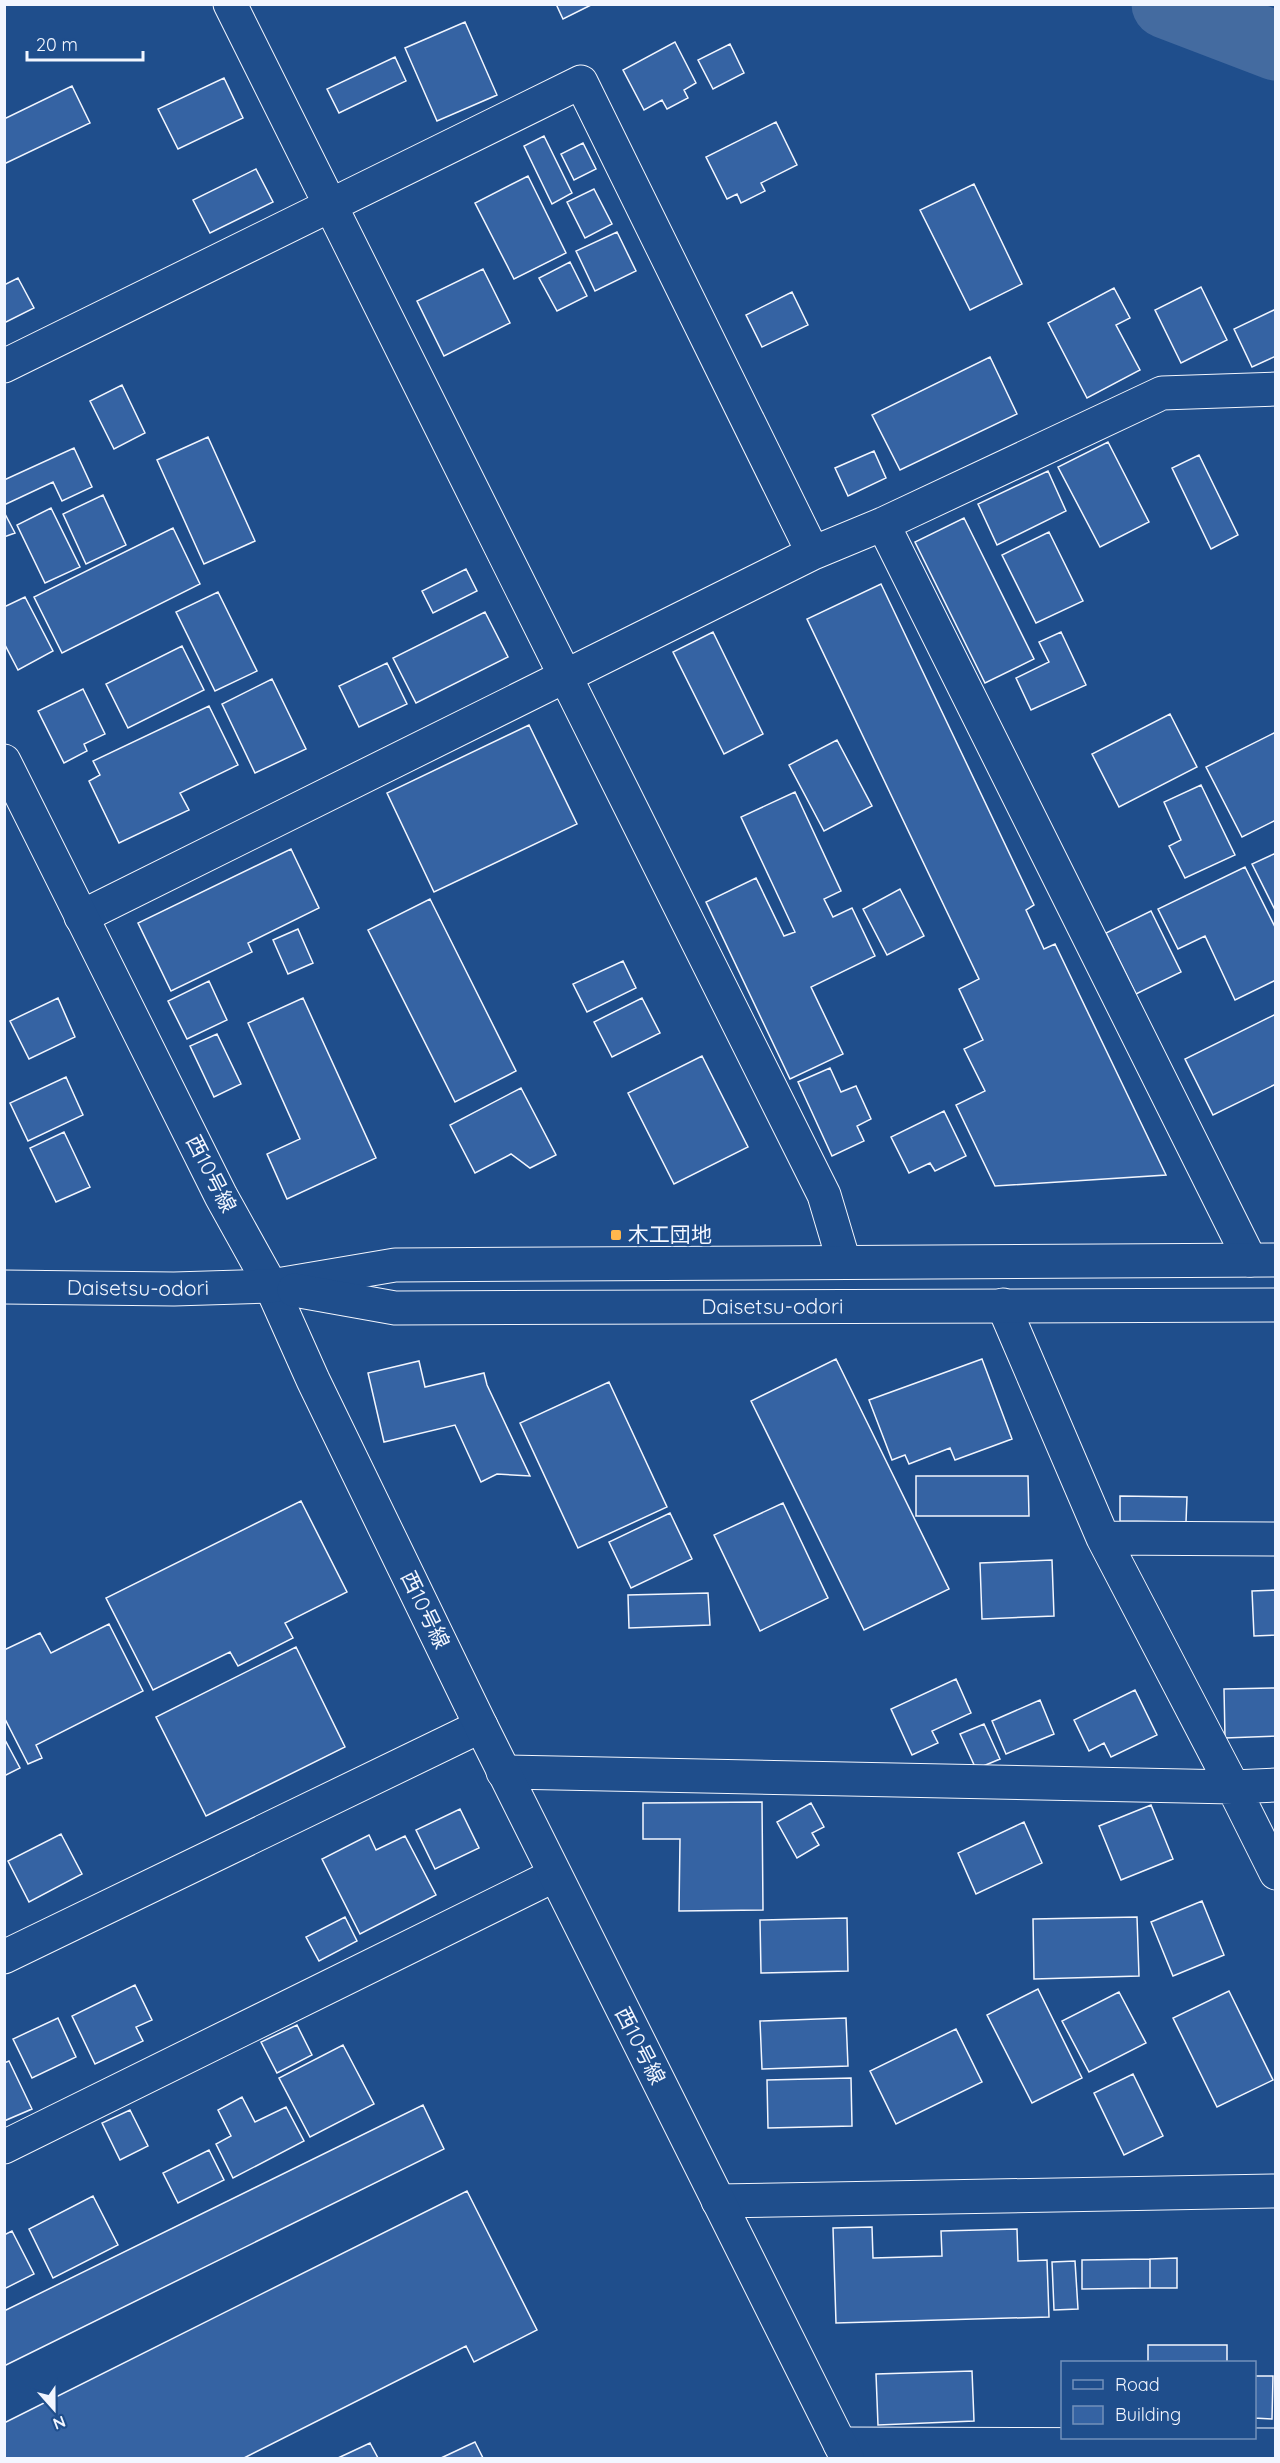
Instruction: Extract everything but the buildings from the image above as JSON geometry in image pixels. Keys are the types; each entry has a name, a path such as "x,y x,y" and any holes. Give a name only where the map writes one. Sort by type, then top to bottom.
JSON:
{"main road":[{"path":"230,4 824,1195 844,1262"},
{"path":"4,366 581,82 813,553"},
{"path":"81,917 813,553 883,524 1162,393 1275,389"},
{"path":"883,524 1263,1260"},
{"name":"西10号線","path":"4,761 221,1196 271,1286 313,1380 503,1772 843,2451"},
{"name":"Daisetsu-odori","path":"4,1287 174,1289 271,1286 395,1265 1263,1260"},
{"name":"Daisetsu-odori","path":"271,1286 395,1308 1275,1305"},
{"path":"1003,1305 1103,1538 1233,1787 1275,1873"},
{"path":"1103,1538 1275,1539"},
{"path":"4,1957 481,1726"},
{"path":"503,1772 1233,1787 1275,1785"},
{"path":"4,2147 555,1875"},
{"path":"718,2201 1275,2192"},
{"path":"843,2451 1275,2445"}],"waterway":[{"path":"1166,4 1276,46"}],"place":[{"name":"木工団地","path":"616,1235"}]}
